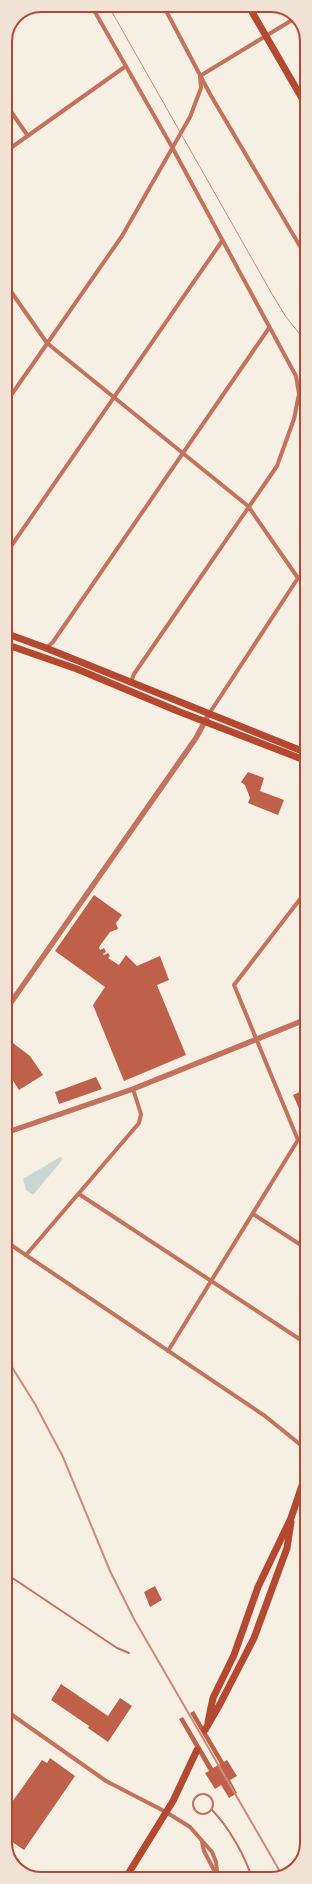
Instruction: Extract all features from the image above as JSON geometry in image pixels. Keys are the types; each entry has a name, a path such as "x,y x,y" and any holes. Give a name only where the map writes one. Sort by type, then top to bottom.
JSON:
{"main road":[{"path":"252,12 300,95"},
{"path":"12,636 300,750"},
{"path":"12,646 77,669 300,758"},
{"path":"205,1730 211,1704 234,1656 258,1587 291,1518 300,1492"},
{"path":"208,1722 220,1704 256,1634 287,1548 291,1518"},
{"path":"129,1872 166,1812 184,1779 197,1750"}],"street":[{"path":"96,12 172,147 296,376 299,394 294,419 277,466 248,506 134,674 131,682"},
{"path":"167,12 200,76 300,246"},
{"path":"200,76 291,20"},
{"path":"12,147 126,66"},
{"path":"12,394 122,236 193,112 201,88 200,76"},
{"path":"12,113 28,136"},
{"path":"12,545 222,241"},
{"path":"12,293 47,343 248,506 298,578 209,714 196,738 12,1001"},
{"path":"46,648 53,642 269,328"},
{"path":"168,1351 298,1140 234,985 300,899"},
{"path":"12,1131 133,1089 300,1022"},
{"path":"26,1256 139,1123 141,1114 133,1089"},
{"path":"78,1194 300,1339"},
{"path":"253,1214 300,1244"},
{"path":"12,1246 265,1416 300,1444"},
{"path":"12,1715 106,1781 166,1812 192,1828 213,1853 216,1862 216,1872"},
{"path":"202,1841 204,1851 215,1872"}],"lane":[{"path":"12,1578 117,1648 129,1653"},
{"path":"202,1793 210,1795 214,1803 212,1810 205,1814 197,1812 193,1806 195,1798 202,1793"},
{"path":"212,1810 221,1820 247,1864 250,1872"}],"shaded area":[{"path":"60,1157 63,1159 33,1195 26,1190 23,1179"}],"building":[{"path":"248,772 264,778 260,791 284,800 278,815 248,803 250,798 245,785 241,782"},
{"path":"94,895 122,915 116,923 118,929 110,932 99,947 100,950 104,948 106,952 103,954 104,955 108,953 110,956 108,958 119,965 126,955 137,966 160,956 169,980 157,985 186,1055 124,1081 93,1005 105,987 55,951"},
{"path":"12,1042 30,1056 43,1075 19,1090 12,1079"},
{"path":"96,1077 102,1089 59,1104 55,1092"},
{"path":"300,1092 300,1111 293,1095"},
{"path":"155,1586 162,1600 150,1607 144,1592"},
{"path":"61,1684 108,1716 120,1698 132,1706 108,1742 88,1728 89,1726 51,1700"},
{"path":"194,1711 224,1762 227,1760 237,1776 230,1780 237,1793 229,1798 221,1785 215,1789 205,1773 209,1771 179,1719 183,1717 213,1768 220,1764 190,1713"},
{"path":"50,1758 75,1776 24,1850 12,1842 12,1802 42,1760 47,1763"}],"tram line":[{"path":"112,12 272,294 286,317 300,334"}],"railway":[{"path":"12,1367 35,1404 63,1457 110,1571 134,1619 279,1870"}]}
